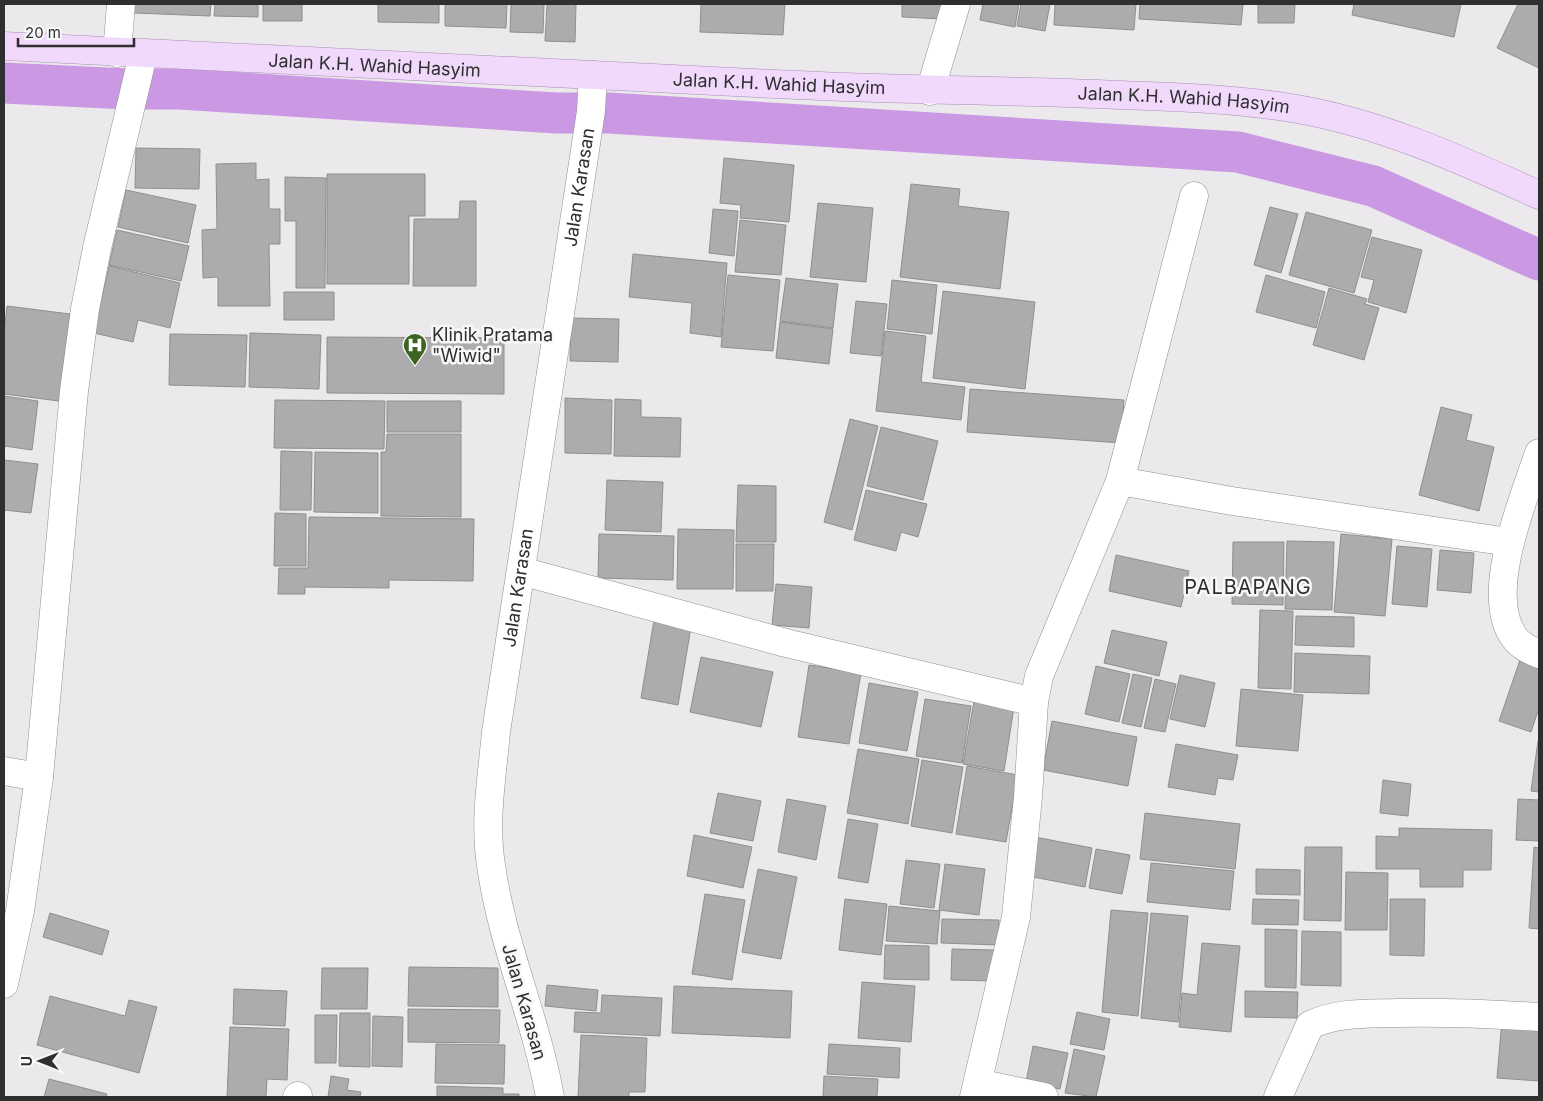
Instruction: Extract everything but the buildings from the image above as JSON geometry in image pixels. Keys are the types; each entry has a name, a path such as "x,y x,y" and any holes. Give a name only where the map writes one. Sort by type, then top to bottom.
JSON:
{"main road":[{"name":"Jalan K.H. Wahid Hasyim","path":"4,46 130,54 930,91 1032,91 1165,97 1298,110 1374,128 1449,154 1539,195"}],"street":[{"path":"4,984 20,911 40,777 74,391 97,248 138,82 130,54 121,4"},
{"path":"930,91 956,4"},
{"name":"Jalan Karasan","path":"550,1097 500,917 490,863 488,821 496,732 591,111 593,75"},
{"path":"1044,1097 976,1090 1016,917 1028,797 1034,702 1039,676 1050,646 1120,481 1194,196"},
{"path":"1539,453 1509,542 1503,589 1505,617 1514,638 1522,645 1539,654"},
{"path":"1120,481 1232,501 1509,542"},
{"path":"521,571 786,643 1034,702"},
{"path":"4,771 40,777"},
{"path":"1278,1097 1310,1025 1325,1018 1364,1014 1458,1012 1539,1017"}],"waterway":[{"path":"4,83 127,89 180,89 556,113 609,113 1238,152 1373,186 1539,260"}],"place":[{"name":"Klinik Pratama \"Wiwid\"","path":"415,366"}],"district":[{"name":"PALBAPANG","path":"1248,587"}]}
